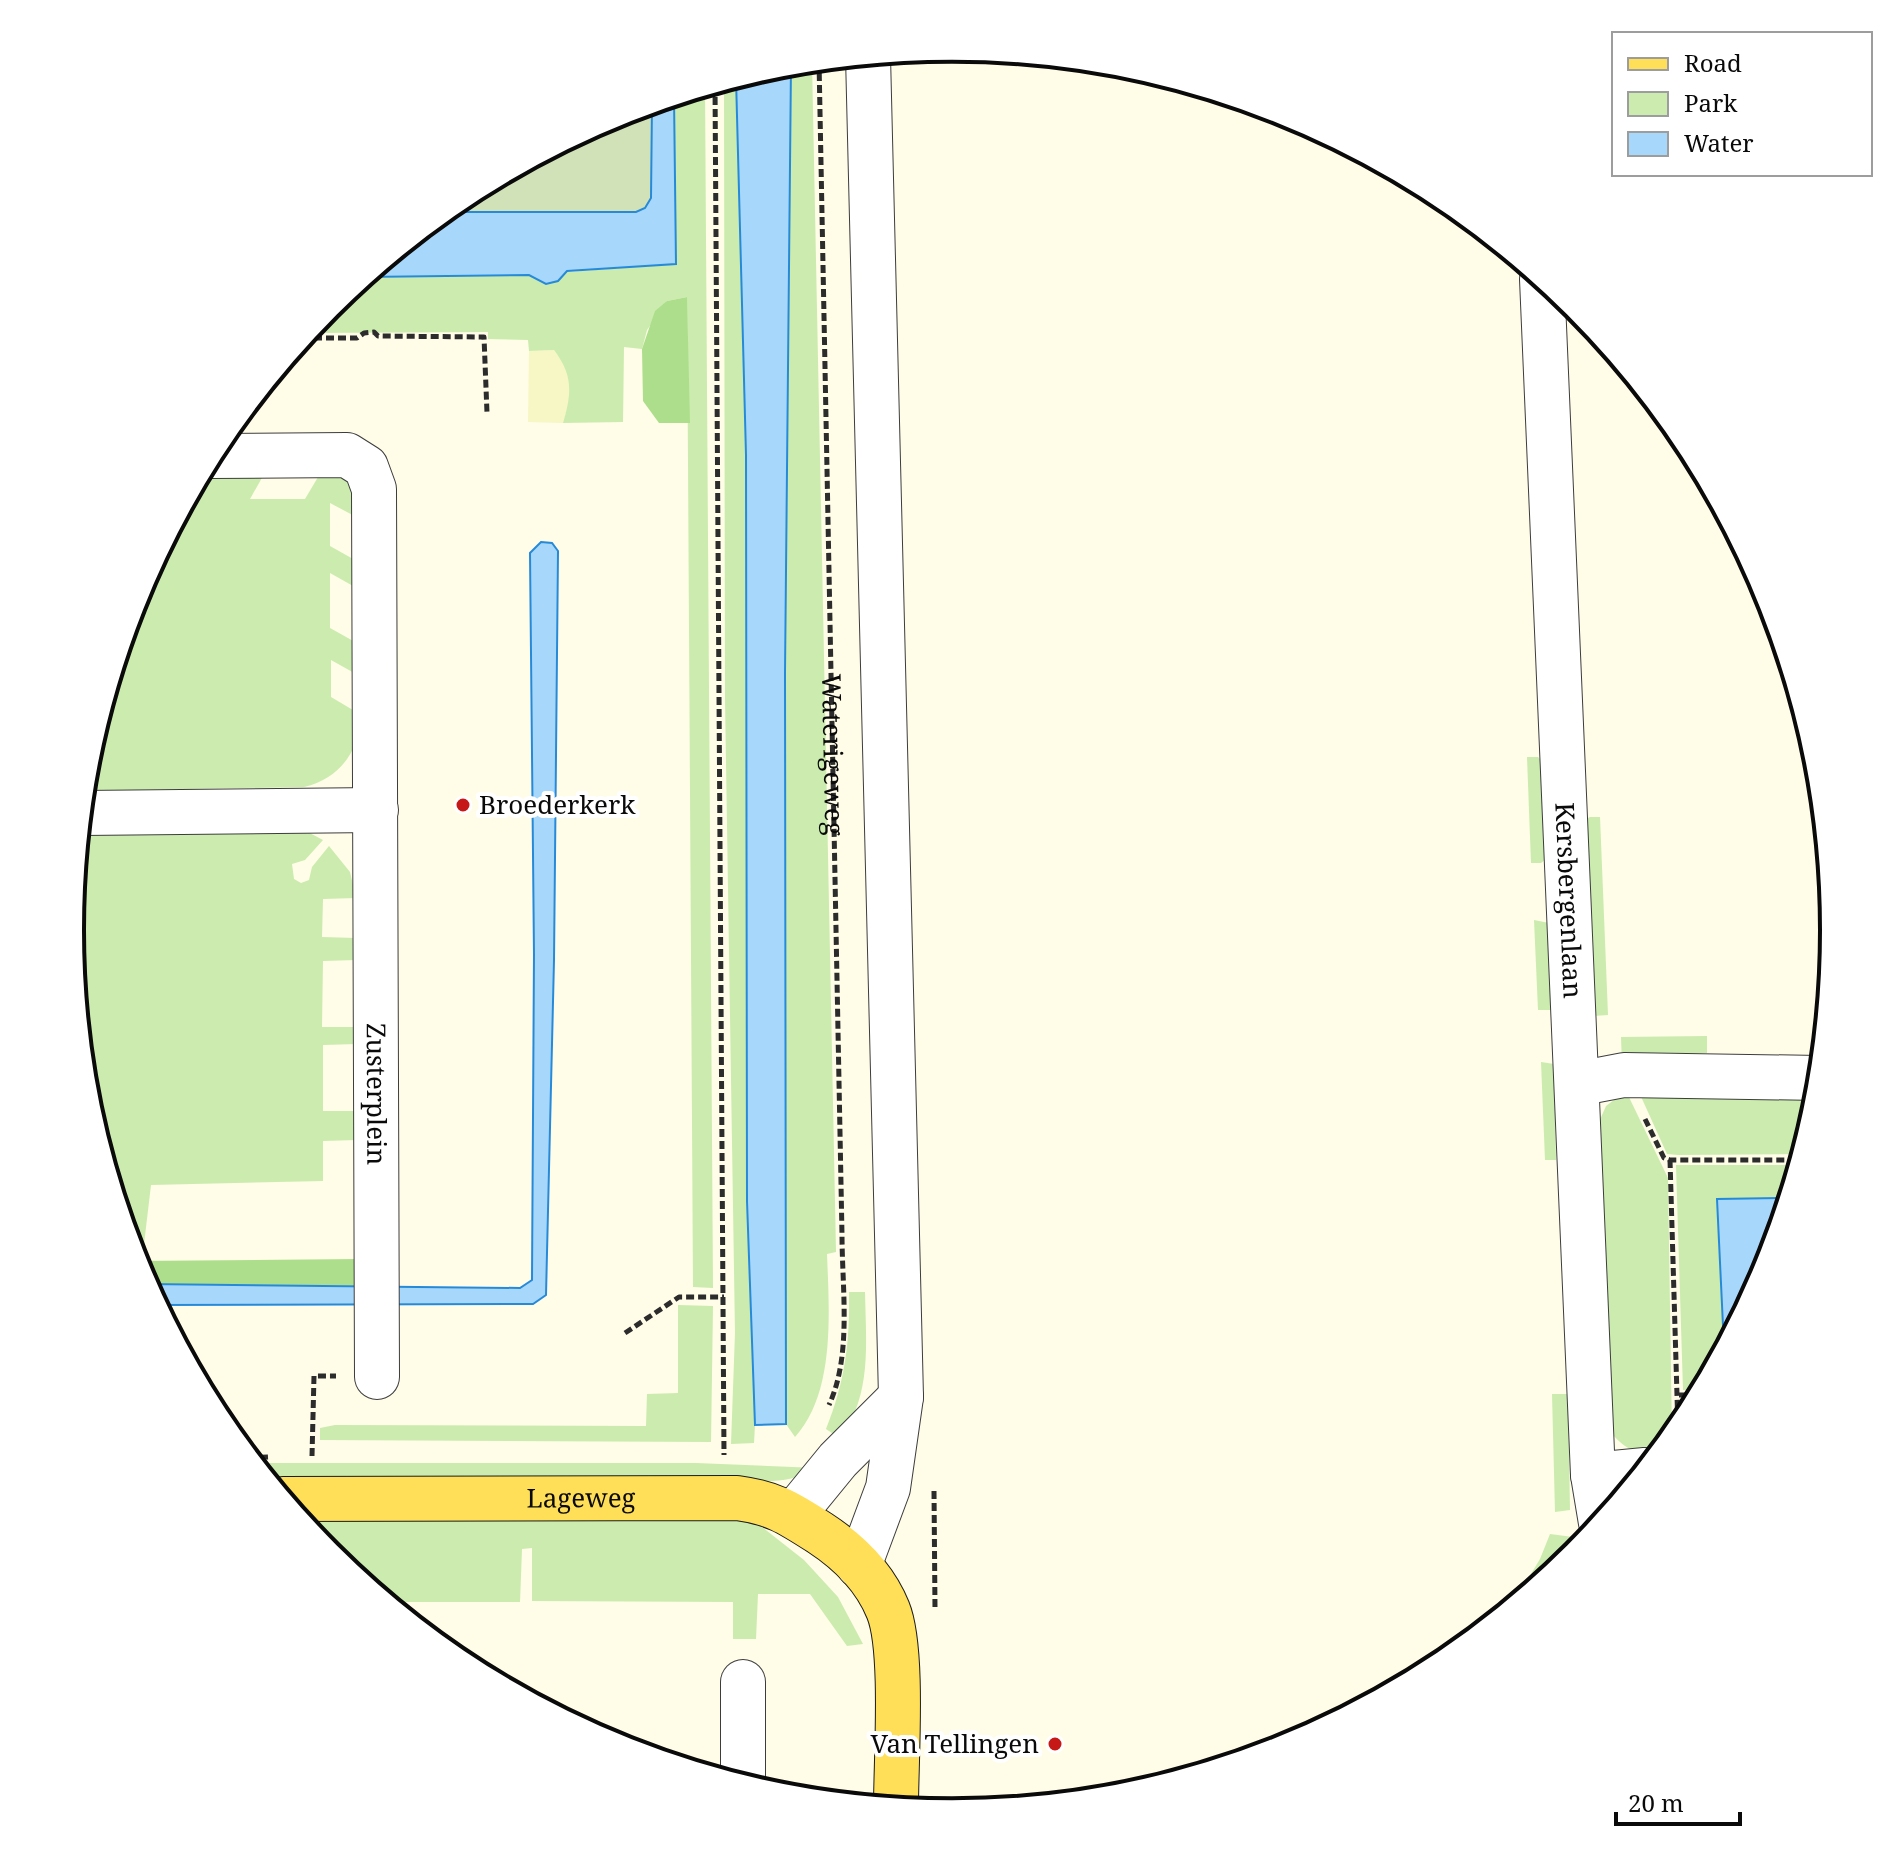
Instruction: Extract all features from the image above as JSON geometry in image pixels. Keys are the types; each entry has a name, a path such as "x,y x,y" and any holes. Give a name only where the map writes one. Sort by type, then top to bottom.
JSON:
{"main road":[{"name":"Lageweg","path":"297,1499 737,1498 771,1503 793,1515 842,1547 859,1566"},
{"path":"859,1566 878,1589 890,1613 895,1651 896,1796"}],"street":[{"name":"Waterigeweg","path":"859,1566 888,1488 901,1397 868,66"},
{"name":"Kersbergenlaan","path":"1543,294 1593,1475 1599,1509"},
{"name":"Zusterplein","path":"225,456 347,455 366,467 374,489 377,1377"},
{"path":"92,813 376,810"},
{"path":"1577,1084 1624,1075 1807,1078"},
{"path":"793,1515 838,1460 901,1397"},
{"path":"1593,1475 1630,1471"},
{"path":"743,1682 743,1772"}],"path":[{"name":"Waterigeweg","path":"819,73 843,1311 835,1391 823,1417"},
{"path":"715,96 724,1460"},
{"path":"318,338 357,338 374,332 378,336 484,337 487,413"},
{"path":"1624,1075 1664,1158 1789,1160"},
{"path":"1670,1160 1679,1404"},
{"path":"625,1333 679,1297 724,1297"},
{"path":"312,1457 314,1376 377,1377"},
{"path":"1679,1395 1685,1395"}],"green space":[{"path":"812,74 836,1252 827,1254 829,1325 824,1374 808,1419 795,1437 786,1424 785,673 791,78"},
{"path":"736,90 746,455 747,1201 755,1425 754,1443 731,1444 735,1333 725,698 724,93"},
{"path":"705,98 713,1288 693,1287 687,297 667,301 647,330 642,349 624,347 623,422 563,423 569,393 565,368 554,350 529,351 528,340 488,339 488,332 322,333 380,277 529,275 675,264 674,108"},
{"path":"652,116 651,198 645,208 636,212 464,212 518,178 568,152"},
{"path":"687,297 690,423 659,423 643,401 642,349 655,311 667,301"},
{"path":"554,350 566,366 572,393 563,423 528,422 529,351"},
{"path":"268,467 250,499 305,499 324,467 351,479 362,520 330,503 330,546 362,564 362,591 330,573 330,628 364,647 365,679 331,660 331,697 363,716 356,741 337,770 304,787 96,791 114,705 130,651 174,546 216,471"},
{"path":"1527,757 1541,760 1546,859 1541,863 1531,863"},
{"path":"1600,817 1608,1015 1593,1016 1586,819"},
{"path":"90,828 302,829 323,840 305,860 292,864 294,879 301,883 309,880 312,867 329,846 350,872 356,898 323,899 322,937 356,938 356,960 323,961 322,1027 357,1027 357,1044 323,1045 323,1111 357,1111 357,1140 323,1141 323,1181 151,1185 144,1246 114,1155 91,1043 84,930"},
{"path":"1534,920 1549,923 1551,1010 1538,1010"},
{"path":"1707,1036 1707,1053 1639,1054 1622,1065 1621,1037"},
{"path":"1541,1062 1554,1064 1556,1160 1545,1160"},
{"path":"1805,1089 1790,1154 1678,1155 1667,1154 1638,1090"},
{"path":"1626,1091 1668,1178 1672,1415 1645,1453 1623,1445 1613,1435 1599,1122 1606,1106"},
{"path":"1676,1165 1787,1165 1777,1198 1717,1199 1723,1327 1688,1390 1683,1390"},
{"path":"360,1259 360,1286 160,1284 150,1261"},
{"path":"849,1292 865,1292 866,1350 858,1404 841,1439 826,1429 845,1362"},
{"path":"678,1305 713,1306 711,1442 320,1440 320,1428 335,1425 646,1426 647,1394 678,1393"},
{"path":"1552,1394 1568,1394 1570,1510 1555,1512"},
{"path":"267,1463 696,1463 817,1468 782,1480 723,1477 279,1478"},
{"path":"313,1517 723,1517 757,1523 804,1560 838,1597 863,1644 847,1646 810,1594 758,1594 756,1639 733,1639 733,1602 532,1601 532,1548 522,1549 520,1602 403,1602 338,1544"},
{"path":"1550,1534 1573,1537 1527,1580"}],"water":[{"path":"791,78 785,673 786,1424 755,1425 747,1201 746,455 736,90"},
{"path":"674,108 676,264 567,271 558,281 546,284 529,275 380,277 464,212 636,212 645,208 651,198 652,116"},
{"path":"541,542 552,543 558,551 554,960 546,1295 533,1304 170,1305 160,1284 520,1288 532,1280 534,954 530,553"},
{"path":"1777,1198 1754,1262 1723,1327 1717,1199"}],"place":[{"name":"Broederkerk","path":"463,805"},
{"name":"Van Tellingen","path":"1055,1744"}]}
